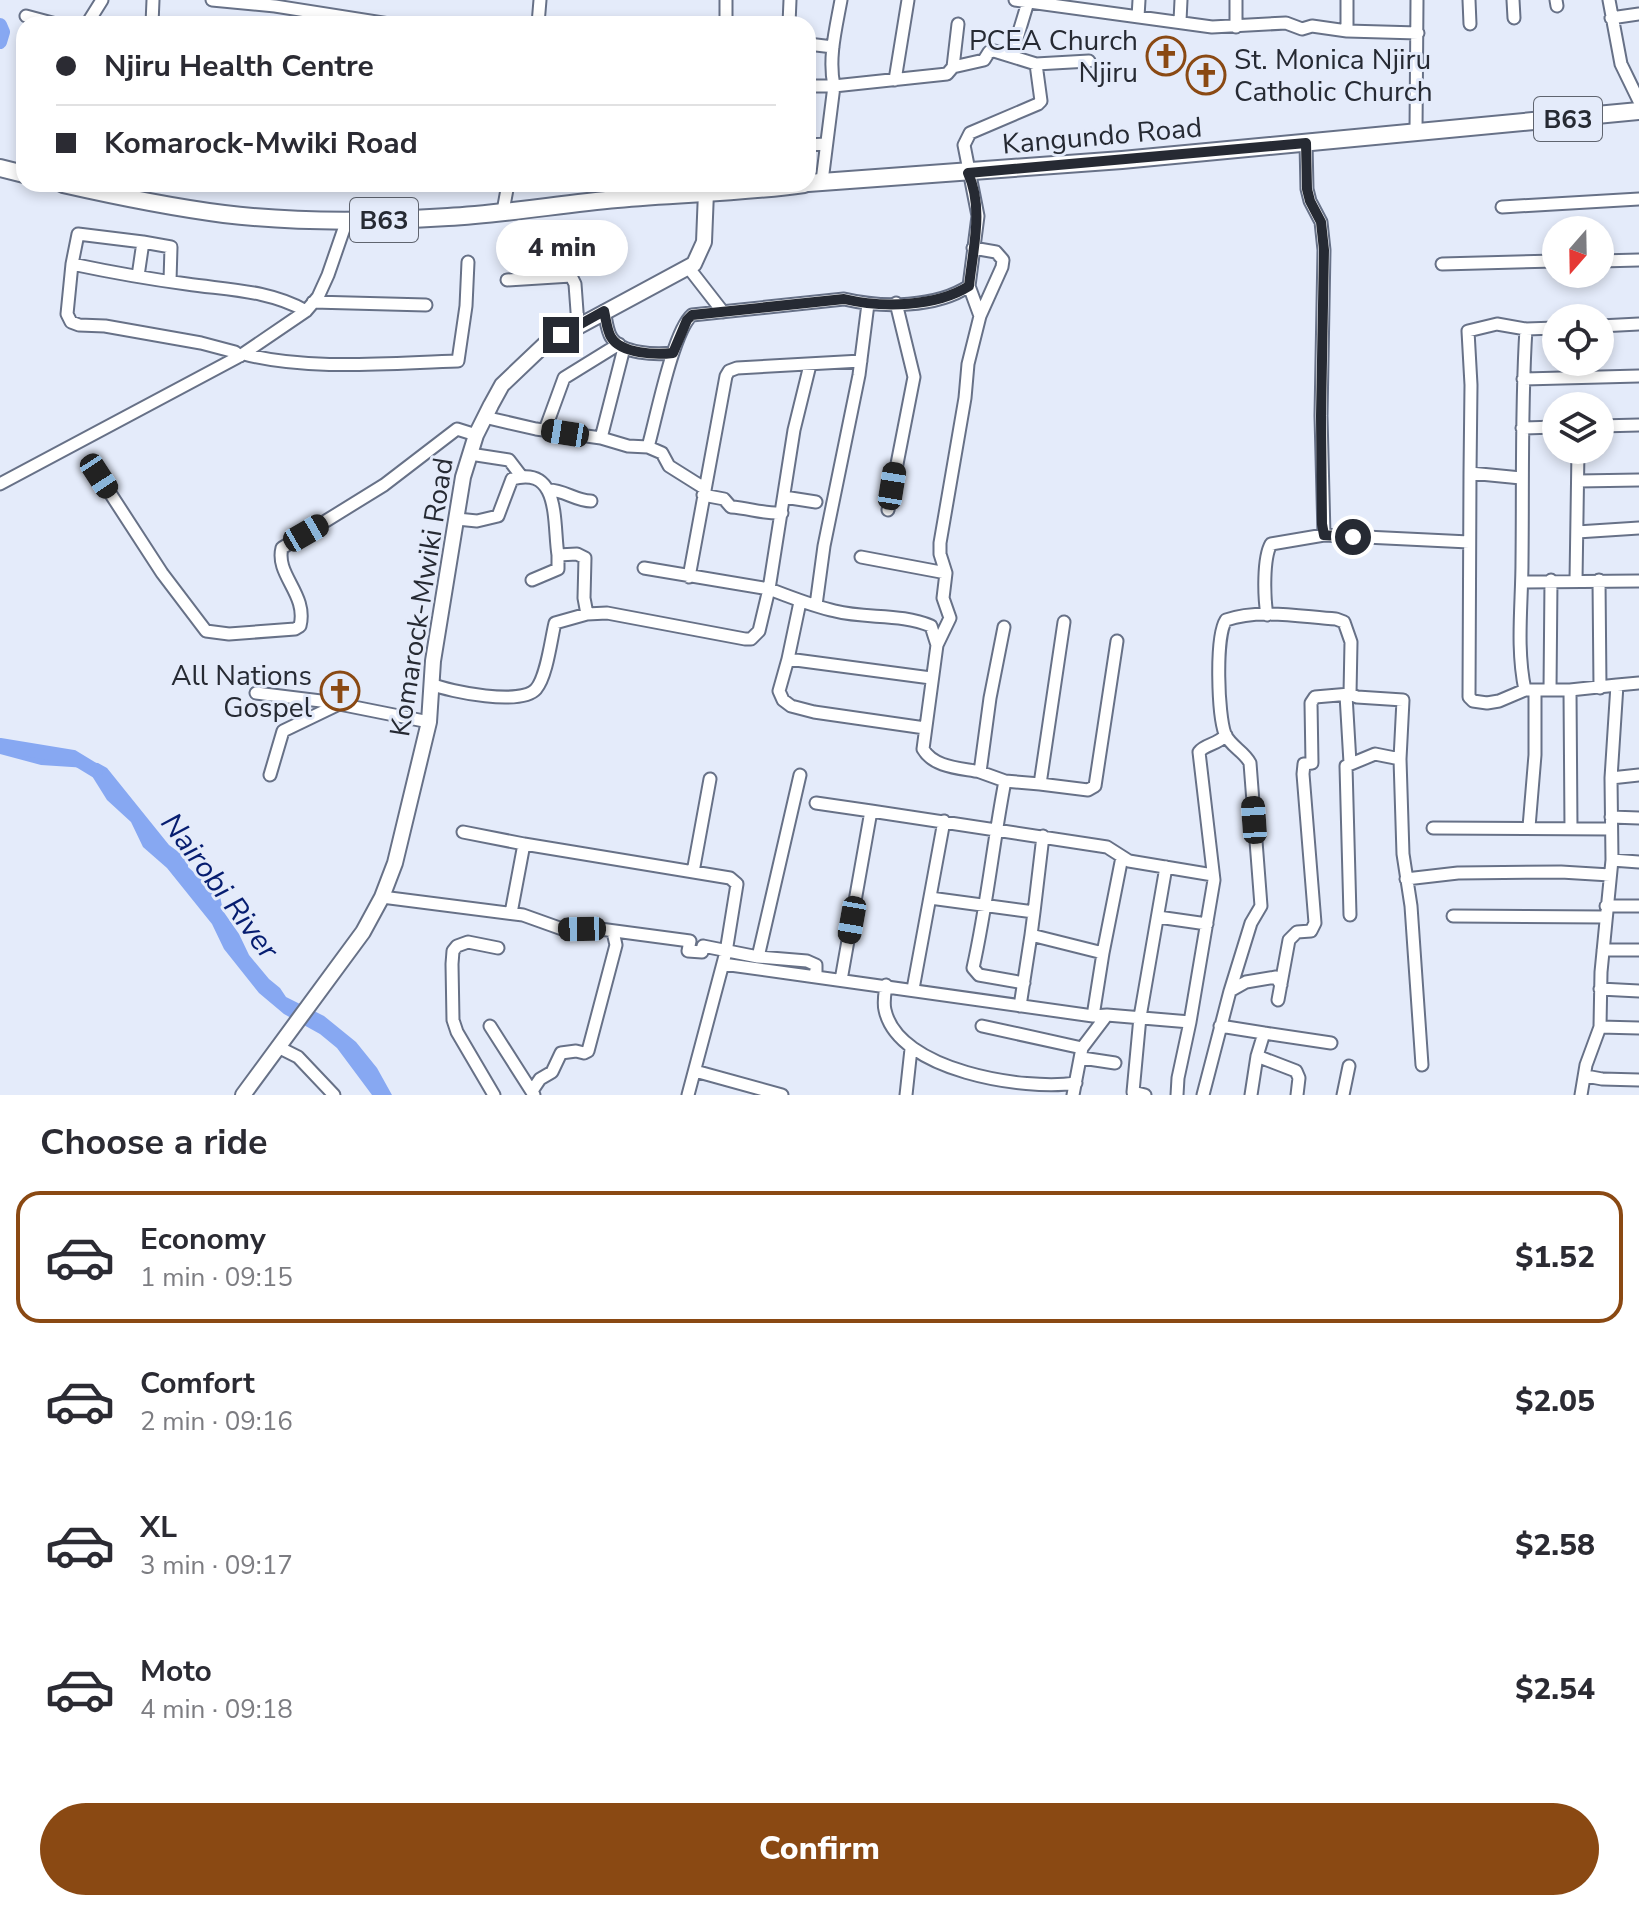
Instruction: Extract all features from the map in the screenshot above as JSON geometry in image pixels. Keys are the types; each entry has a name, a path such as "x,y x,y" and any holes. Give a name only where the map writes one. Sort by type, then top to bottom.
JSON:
{"highway":[{"name":"Kangundo Road","path":"816,183 968,173 1639,111"},
{"name":"Kangundo Road","path":"99,192 224,214 347,220 451,217 706,192"}],"main road":[{"path":"688,267 697,260 704,242 706,192"},
{"name":"Komarock-Mwiki Road","path":"243,1095 363,932 382,897 395,863 429,722 431,684 463,477 484,417 502,385 544,345 688,267"}],"street":[{"path":"212,0 338,16"},
{"path":"816,169 825,144 834,86 831,73 833,47 841,0"},
{"path":"895,80 908,0"},
{"path":"1015,0 1212,27 1286,23 1302,29 1312,26 1347,31 1418,33"},
{"path":"1138,17 1139,0"},
{"path":"1180,21 1181,0"},
{"path":"1236,0 1236,27"},
{"path":"1347,0 1347,31"},
{"path":"1416,131 1417,0"},
{"path":"1469,0 1470,24"},
{"path":"1513,0 1514,18"},
{"path":"1609,0 1621,64 1639,101"},
{"path":"1012,55 1028,2"},
{"path":"1611,18 1639,14"},
{"path":"816,86 947,74 953,67 958,24"},
{"path":"816,45 833,47"},
{"path":"953,67 984,60 989,52 994,51 1036,64 1089,61"},
{"path":"980,316 969,286 978,216 964,145 970,133 1032,108 1041,101 1036,64"},
{"path":"1306,143 1307,189 1321,222 1324,250 1321,416 1324,535"},
{"path":"816,145 825,144"},
{"path":"503,211 507,192"},
{"path":"1502,207 1639,199"},
{"path":"0,484 242,355 310,307 328,275 347,220"},
{"path":"170,281 171,247 78,234 67,314 71,322 79,325 144,332 265,359 310,364 458,361 466,306 468,262"},
{"path":"138,276 143,242"},
{"path":"973,248 996,252 1003,260 980,316 968,364 940,543 946,573 943,598 950,618 937,645 923,749 931,759 1005,781 1088,790 1095,786 1117,641"},
{"path":"1614,261 1639,260"},
{"path":"1442,264 1542,261"},
{"path":"72,264 258,293 310,307 426,305"},
{"path":"688,267 723,312"},
{"path":"507,280 571,276 575,284 578,325"},
{"path":"648,447 673,353 690,316 844,299 868,304 944,298 969,286"},
{"path":"888,510 914,377 896,303"},
{"path":"816,605 824,546 861,361 868,304"},
{"path":"604,311 611,339 621,346 662,354 673,353"},
{"path":"1542,328 1497,324 1468,331 1471,385 1469,697 1473,701 1487,703 1530,690 1570,690 1639,683"},
{"path":"1614,325 1639,324"},
{"path":"1526,329 1521,478 1521,653 1530,690 1535,755 1529,827"},
{"path":"545,430 564,378 621,346"},
{"path":"601,438 621,346"},
{"path":"689,577 729,371 861,361"},
{"path":"431,684 482,695 525,696 538,686 555,623 587,614 607,613 751,639 759,631 769,589 794,430 810,365"},
{"path":"1523,379 1639,376"},
{"path":"484,417 601,438 628,446 648,447 662,453 669,466 704,492 724,499 731,507 765,514 782,513"},
{"path":"1614,426 1639,425"},
{"path":"1522,428 1542,427"},
{"path":"99,476 162,573 206,631 229,634 295,629 302,620 301,605 281,561 282,548 384,485 431,452 457,429 476,435"},
{"path":"470,454 509,460 522,477"},
{"path":"1576,581 1578,464"},
{"path":"1470,473 1521,478"},
{"path":"457,519 477,521 498,516 512,479 522,477 541,482 549,490 558,569 532,580"},
{"path":"1578,481 1639,480"},
{"path":"549,490 559,490 582,501 591,501"},
{"path":"784,497 816,502"},
{"path":"1577,532 1639,528"},
{"path":"1267,615 1264,600 1268,547 1274,542 1324,535 1469,542"},
{"path":"558,555 577,554 585,558 584,598 587,614"},
{"path":"861,557 946,573"},
{"path":"644,568 769,589 800,602 838,612 924,623 931,626 937,645"},
{"path":"1550,690 1551,580"},
{"path":"1599,580 1600,688"},
{"path":"1522,582 1639,581"},
{"path":"800,602 779,691 783,700 791,706 814,712 925,728"},
{"path":"1203,1095 1230,991 1251,923 1261,906 1250,763 1245,754 1231,744 1219,708 1222,626 1226,620 1267,615 1344,622 1351,642 1348,694 1350,763 1346,769 1350,915"},
{"path":"1040,784 1064,622"},
{"path":"980,772 1004,627"},
{"path":"788,659 931,678"},
{"path":"1581,1095 1586,1065 1600,1027 1600,989 1612,860 1611,778 1617,685"},
{"path":"1570,690 1571,828"},
{"path":"256,693 429,722"},
{"path":"1278,1000 1289,940 1297,932 1311,931 1315,923 1303,774 1304,764 1312,763 1311,703 1315,697 1348,694 1403,700 1400,759 1403,854 1422,1065"},
{"path":"270,775 283,731 338,705"},
{"path":"1177,1095 1213,875 1199,752 1220,742 1226,735"},
{"path":"1350,763 1375,754 1400,759"},
{"path":"758,957 800,775"},
{"path":"1611,778 1639,775"},
{"path":"693,872 710,779"},
{"path":"1005,781 995,831 987,904 973,968 979,975 1024,983"},
{"path":"816,803 1107,847 1129,861 1213,875"},
{"path":"841,980 871,811"},
{"path":"1433,828 1571,828 1639,818"},
{"path":"913,989 944,821"},
{"path":"463,832 730,878 737,884 725,958 688,1095"},
{"path":"1020,1006 1043,836"},
{"path":"511,913 524,844"},
{"path":"1093,1016 1122,857"},
{"path":"1612,860 1639,862"},
{"path":"1137,1094 1140,1017 1166,867"},
{"path":"1406,879 1458,873 1610,875"},
{"path":"382,897 511,913 565,930 600,929 690,941 688,951 702,952 703,946 725,958 816,977 1093,1016 1190,1022"},
{"path":"930,898 1034,912"},
{"path":"1453,916 1606,911 1639,906"},
{"path":"1158,917 1207,924"},
{"path":"517,1095 532,1091 540,1079 552,1072 561,1053 588,1051 616,945 613,932"},
{"path":"1031,935 1103,953"},
{"path":"494,1095 453,1020 452,964 453,951 468,942 498,948"},
{"path":"1603,950 1639,950"},
{"path":"725,958 807,961 816,965 816,977"},
{"path":"1230,991 1246,982 1276,977 1281,985"},
{"path":"886,985 884,1008 887,1018 911,1049 960,1069 1014,1083 1059,1085 1074,1089 1082,1053 1107,1015"},
{"path":"1600,989 1639,991"},
{"path":"490,1026 532,1091"},
{"path":"982,1026 1115,1063"},
{"path":"1220,1026 1331,1043"},
{"path":"1600,1027 1639,1028"},
{"path":"1251,1095 1264,1033"},
{"path":"278,1047 298,1057 334,1095"},
{"path":"906,1095 911,1049"},
{"path":"1257,1056 1296,1071 1299,1078 1297,1095"},
{"path":"1343,1095 1349,1066"},
{"path":"695,1071 782,1095"},
{"path":"1586,1076 1639,1080"}],"water":[{"path":"0,739 54,760 98,763 107,768 169,845 188,859 188,867 220,896 223,911 249,955 269,979 286,997 324,1016 356,1042 377,1068 392,1095 372,1095 337,1048 320,1034 284,1014 259,993 224,949 212,924 167,868 143,847 131,822 107,800 87,768 41,765 0,754"}],"waterway":[{"path":"0,25 3,32 0,42"},
{"name":"Nairobi River","path":"0,745 73,757 96,771"}],"place":[{"name":"PCEA Church Njiru","path":"1166,56"},
{"name":"St. Monica Njiru Catholic Church","path":"1206,75"},
{"name":"All Nations Gospel","path":"340,691"}],"route":[{"path":"561,335 604,311 611,339 624,348 673,353 692,315 844,299 868,304 952,296 969,286 978,216 968,173 1306,143 1307,189 1321,222 1324,250 1322,524 1324,535 1353,537"}]}
